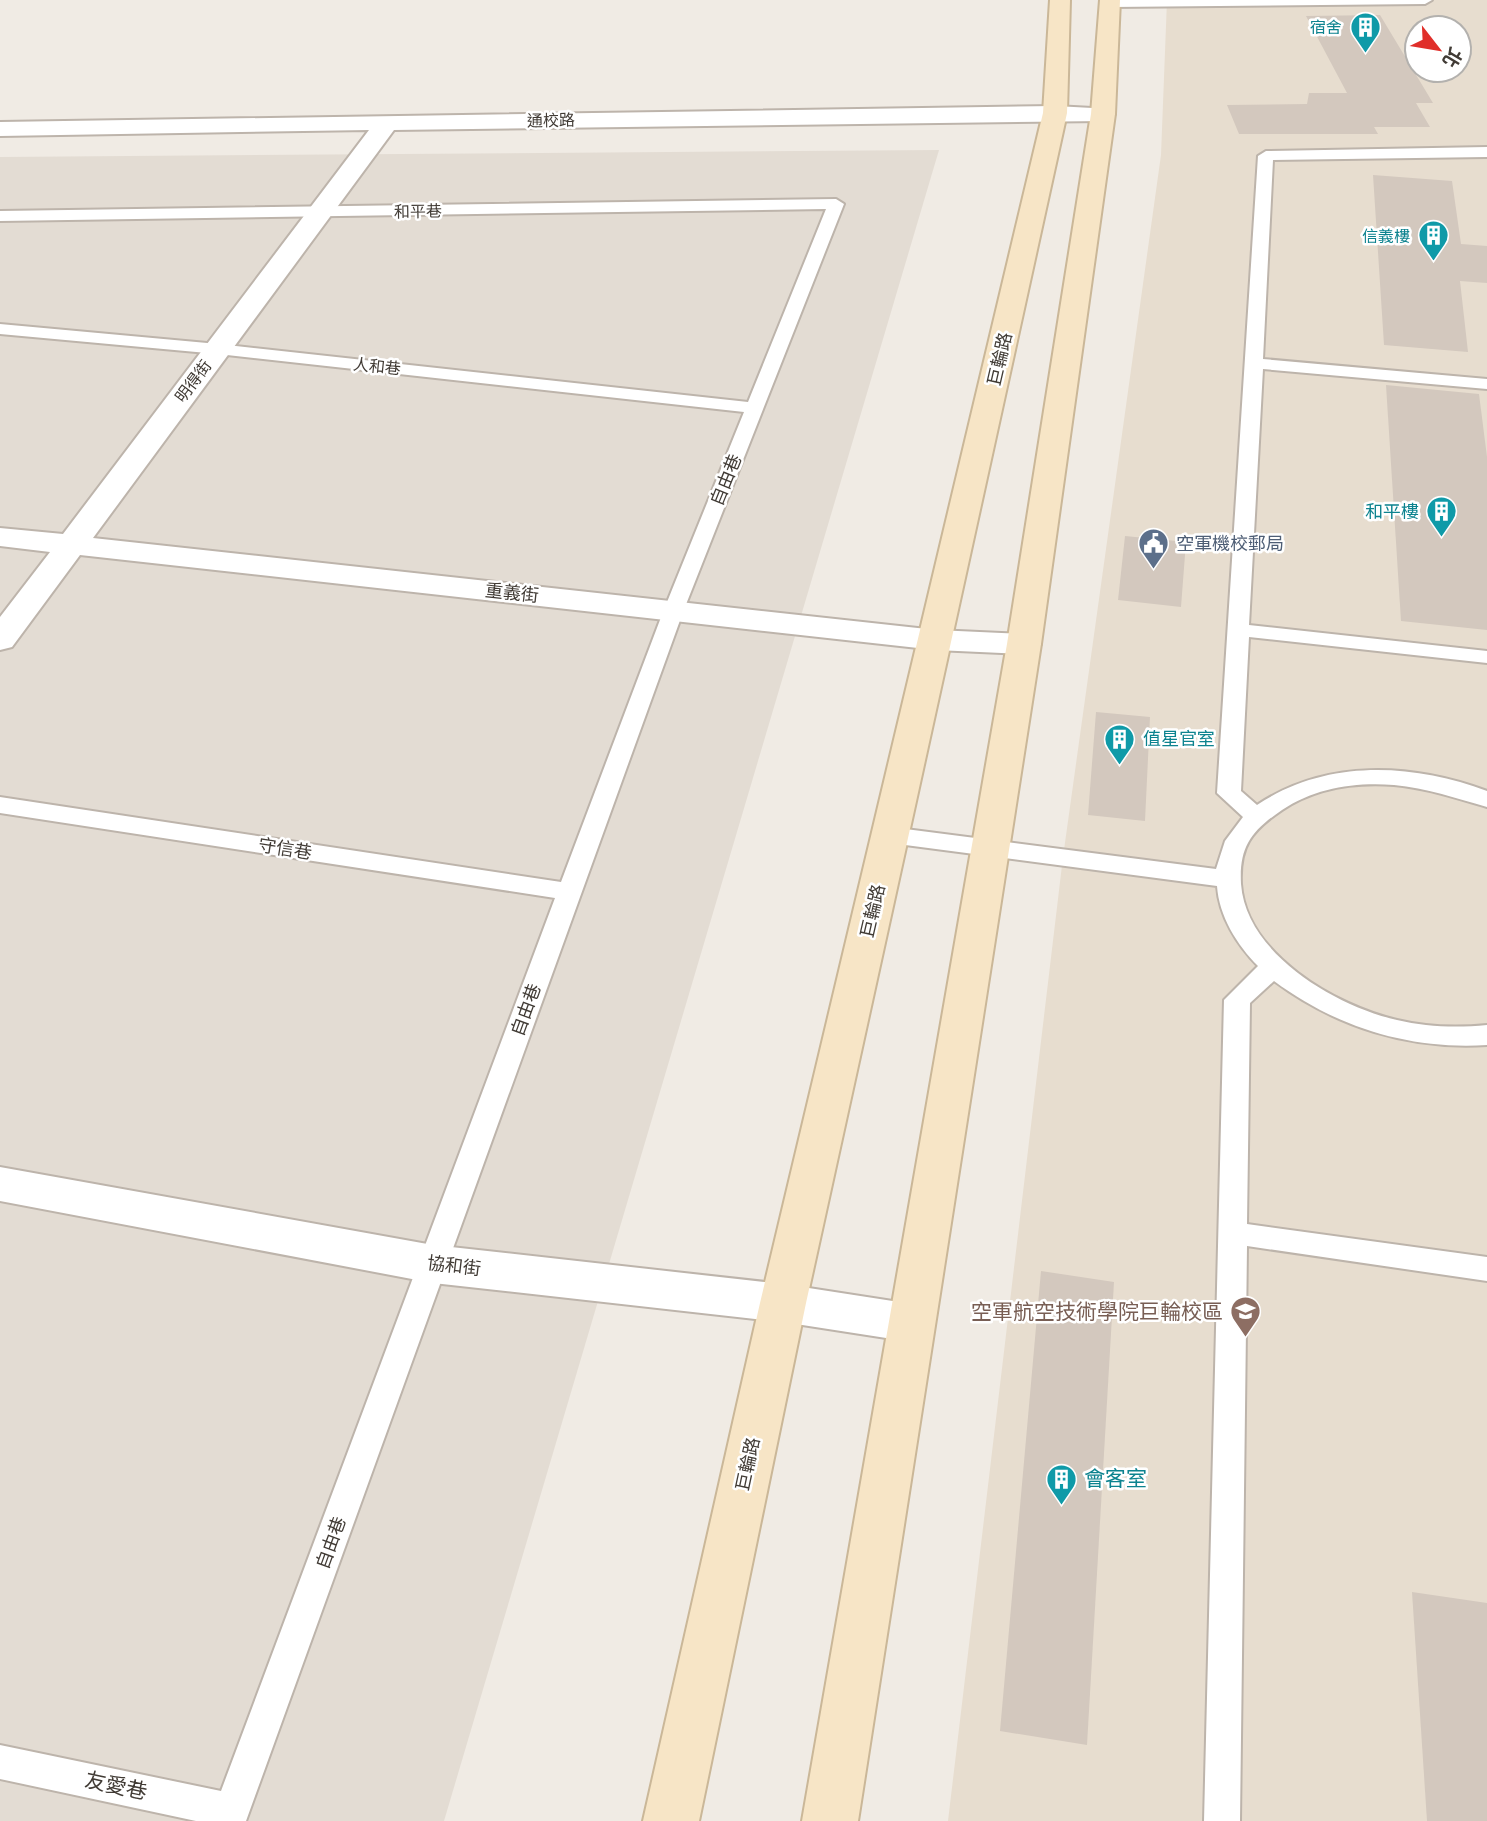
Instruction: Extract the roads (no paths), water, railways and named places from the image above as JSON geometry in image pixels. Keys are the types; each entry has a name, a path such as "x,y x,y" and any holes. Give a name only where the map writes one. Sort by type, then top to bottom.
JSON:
{"street":[{"name":"巨輪路","path":"671,1821 783,1303 1055,113 1060,0"},
{"path":"830,1821 1024,644 1103,114 1111,1"},
{"name":"通校路","path":"0,129 1103,114"},
{"name":"明得街","path":"0,640 387,122"},
{"name":"重義街","path":"0,537 936,640 1024,644"},
{"name":"協和街","path":"0,1184 433,1264 783,1303 912,1323"}],"lane":[{"path":"1111,1 1425,0"},
{"path":"1256,816 1229,793 1266,156 1487,152"},
{"name":"和平巷","path":"0,216 836,204"},
{"name":"自由巷","path":"230,1816 673,612 836,204"},
{"name":"人和巷","path":"0,329 218,349 754,408"},
{"path":"1254,363 1487,384"},
{"path":"1238,630 1487,657"},
{"path":"1487,799 1467,791 1407,778 1348,778 1296,791 1256,816 1238,839 1228,866 1231,900 1245,934 1273,967 1324,1003 1388,1028 1457,1038 1487,1035"},
{"name":"守信巷","path":"0,805 569,892"},
{"path":"890,835 1229,879"},
{"path":"1223,1821 1237,1000 1273,967"},
{"path":"1233,1233 1487,1269"},
{"name":"友愛巷","path":"0,1762 230,1816"}],"place":[{"name":"宿舍","path":"1365,54"},
{"name":"信義樓","path":"1433,263"},
{"name":"和平樓","path":"1442,539"},
{"name":"空軍機校郵局","path":"1153,571"},
{"name":"值星官室","path":"1120,766"},
{"name":"空軍航空技術學院巨輪校區","path":"1246,1339"},
{"name":"會客室","path":"1061,1506"}]}
